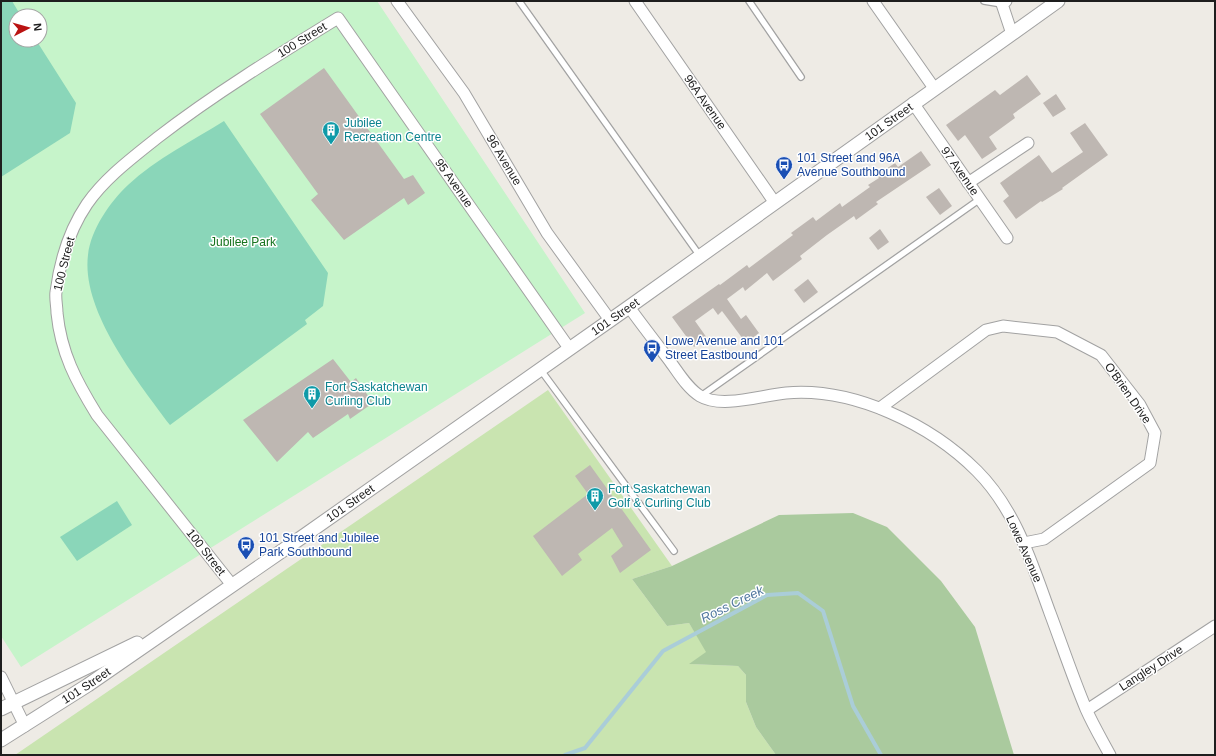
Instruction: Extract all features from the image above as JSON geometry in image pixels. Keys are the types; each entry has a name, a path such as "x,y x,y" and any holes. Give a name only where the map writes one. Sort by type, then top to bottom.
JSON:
{"street":[{"name":"96 Avenue","path":"397,1 464,93 547,233 610,320"},
{"name":"96A Avenue","path":"635,1 775,202"},
{"path":"873,1 934,88"},
{"name":"101 Street","path":"1,740 26,726 88,685 569,348 629,308 913,103 1058,1"},
{"path":"1004,2 1012,34"},
{"name":"95 Avenue","path":"338,18 569,348"},
{"name":"100 Street","path":"232,585 97,415 79,386 65,354 59,329 56,293 67,243 76,221 88,203 124,164 192,111 338,18"},
{"name":"97 Avenue","path":"913,103 1007,238"},
{"path":"968,183 1028,143"},
{"path":"629,308 684,381 700,396"},
{"name":"O'Brien Drive","path":"880,408 986,330 994,327 1003,326 1057,332 1101,355 1140,405 1155,433 1150,463 1044,539 1024,543"},
{"name":"Lowe Avenue","path":"700,396 722,402 788,393 807,393 844,398 880,408 937,438 964,458 989,484 1004,504 1024,543 1087,710 1110,755"},
{"name":"Langley Drive","path":"1087,710 1215,626"},
{"name":"101 Street","path":"1,710 14,702 169,628"},
{"path":"1,677 26,726"}],"lane":[{"path":"519,1 701,257"},
{"path":"749,1 801,77"},
{"path":"984,1 1004,2"},
{"path":"700,396 980,199"},
{"path":"540,369 674,551"}],"green space":[{"name":"Jubilee Park","path":"1,1 377,1 585,313 21,667 1,636"},
{"path":"1,1 12,1 16,8 8,8 8,48 41,48 76,103 70,133 1,177"},
{"path":"224,121 328,273 323,306 305,320 307,324 170,425 128,367 102,322 93,299 88,277 88,255 93,235 102,217 115,199 128,185 150,167 174,151"},
{"path":"548,390 672,566 632,579 667,626 689,623 707,652 690,664 738,666 746,675 746,702 756,727 776,755 15,755"},
{"path":"117,501 132,525 77,561 60,537"},
{"path":"853,513 887,527 941,581 975,627 1014,755 776,755 756,727 746,702 746,675 738,666 689,664 706,652 689,623 667,626 632,579 672,566 779,515"}],"building":[{"name":"Jubilee Recreation Centre","path":"324,68 404,179 413,175 425,193 408,205 404,198 344,240 311,200 318,194 260,114"},
{"path":"1027,75 1041,94 1013,114 1015,118 989,137 997,149 982,159 965,135 958,141 946,125 995,90 1000,95"},
{"path":"1056,94 1066,109 1053,117 1043,103"},
{"path":"1085,123 1108,155 1062,188 1063,189 1042,202 1041,201 1016,219 1003,201 1009,196 1000,183 1039,155 1052,173 1083,152 1070,133"},
{"path":"921,151 931,165 876,202 878,204 856,220 854,216 827,235 800,256 802,259 773,281 767,273 745,291 743,287 727,299 741,319 746,315 759,333 746,343 722,311 718,315 713,308 695,321 707,338 694,347 672,317 747,265 749,268 793,235 791,233 813,217 816,221 840,203 842,207 870,187 868,185 879,178 877,175 895,163 898,167"},
{"path":"939,188 952,206 940,215 926,197"},
{"path":"880,229 889,242 878,250 869,238"},
{"path":"808,279 818,292 804,303 794,290"},
{"name":"Fort Saskatchewan Curling Club","path":"333,359 351,382 356,378 373,403 350,419 348,414 313,438 308,432 277,462 243,420"},
{"name":"Fort Saskatchewan Golf & Curling Club","path":"590,465 651,550 620,573 611,556 623,546 612,528 578,554 582,560 562,576 533,536 588,494 575,476"}],"waterway":[{"name":"Ross Creek","path":"565,755 585,748 663,651 767,595 798,593 823,611 853,706 881,755"}],"place":[{"name":"Jubilee Recreation Centre","path":"331,145"},
{"name":"101 Street and 96A Avenue Southbound","path":"784,180"},
{"name":"Lowe Avenue and 101 Street Eastbound","path":"652,363"},
{"name":"Fort Saskatchewan Curling Club","path":"312,409"},
{"name":"Fort Saskatchewan Golf & Curling Club","path":"595,511"},
{"name":"101 Street and Jubilee Park Southbound","path":"246,560"}]}
